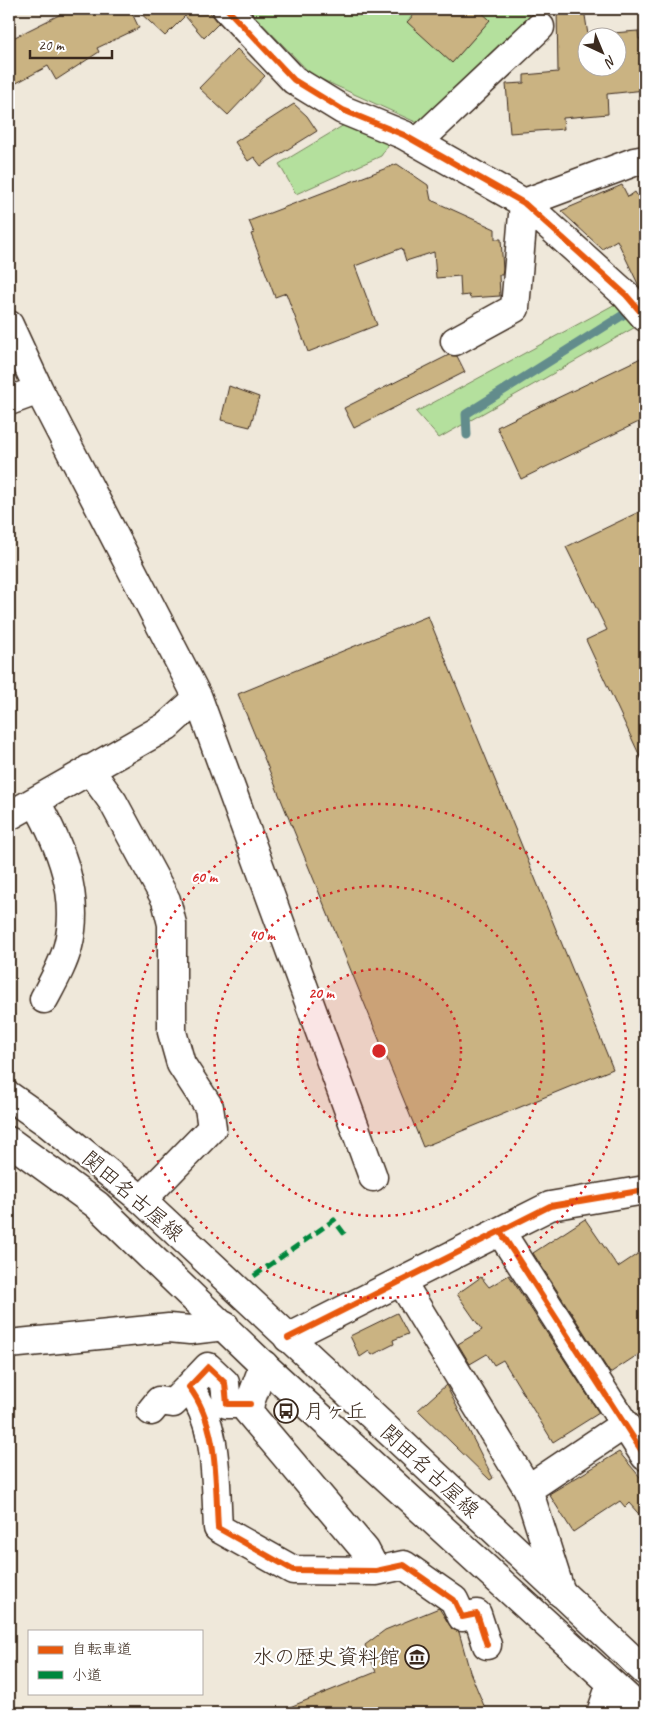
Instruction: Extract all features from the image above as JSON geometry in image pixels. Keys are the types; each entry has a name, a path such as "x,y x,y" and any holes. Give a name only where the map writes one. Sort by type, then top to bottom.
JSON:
{"street":[{"path":"227,9 294,80 343,110 418,142 524,203 626,295 645,316"},
{"path":"418,142 540,27"},
{"path":"524,203 634,162 645,160"},
{"path":"455,341 516,308 524,203"},
{"path":"9,325 38,390 198,698 373,1177"},
{"path":"9,401 38,390"},
{"path":"9,816 167,726 198,698"},
{"path":"89,769 113,802 166,900 172,924 172,1032 181,1064 209,1107 212,1128 142,1200"},
{"path":"36,802 49,826 64,863 72,902 68,946 44,999"},
{"name":"関田名古屋線","path":"9,1096 46,1122 142,1200 561,1593 640,1659"},
{"name":"関田名古屋線","path":"9,1141 97,1205 225,1326 264,1366 644,1713"},
{"path":"288,1338 550,1206 645,1190"},
{"path":"500,1231 645,1456"},
{"path":"401,1281 528,1489 561,1593"},
{"path":"9,1344 160,1329 190,1330 225,1326"},
{"path":"264,1366 247,1410 365,1550 376,1571"},
{"path":"151,1410 159,1401 173,1403 208,1368 225,1383 227,1404 250,1404"},
{"path":"189,1386 196,1397 213,1443 218,1528 293,1570 376,1571 404,1565 454,1600 462,1616 477,1614 487,1644"},
{"path":"528,1489 625,1424"},
{"path":"601,1713 611,1684"}],"green space":[{"path":"248,9 528,9 531,23 420,124 312,75"},
{"path":"354,119 393,138 381,156 296,194 279,164"},
{"path":"619,302 639,325 439,438 416,412"}],"building":[{"path":"71,9 130,9 139,28 97,48 99,52 56,80 48,66 9,87 9,40"},
{"path":"136,9 207,9 219,23 204,38 185,16 165,36"},
{"path":"419,9 478,9 490,20 452,63 407,22"},
{"path":"557,9 584,9 587,28 576,28 576,78 626,78 626,32 638,31 639,39 645,38 645,90 607,94 608,114 563,118 564,129 510,133 506,84 524,83 524,75 558,72"},
{"path":"237,49 265,76 228,115 199,88"},
{"path":"294,104 307,116 317,131 261,166 254,157 248,161 235,142"},
{"path":"397,164 428,185 431,200 495,229 495,239 501,239 503,270 502,275 499,275 500,296 470,298 469,295 461,296 460,276 436,278 434,252 406,261 402,248 355,266 377,325 308,352 286,293 275,297 251,234 254,233 249,221"},
{"path":"622,185 628,197 635,192 638,197 645,194 645,293 639,286 617,240 602,249 561,211"},
{"path":"449,355 457,356 465,372 354,428 344,408"},
{"path":"645,356 645,419 521,479 497,427"},
{"path":"229,386 259,397 250,427 221,420"},
{"path":"645,509 645,767 586,640 607,630 566,547"},
{"path":"428,616 613,1069 423,1147 238,694"},
{"path":"585,1219 618,1267 645,1249 645,1350 610,1373 533,1253"},
{"path":"509,1275 599,1413 553,1442 503,1360 494,1365 487,1354 470,1364 458,1344 482,1330 457,1294 481,1277 489,1287"},
{"path":"397,1313 408,1334 393,1340 394,1344 372,1355 369,1351 360,1357 350,1336"},
{"path":"446,1385 493,1478 490,1480 418,1410"},
{"path":"619,1452 645,1483 645,1521 629,1503 625,1507 620,1501 573,1532 549,1494"},
{"name":"水の歴史資料館","path":"439,1608 452,1629 459,1632 470,1672 487,1713 275,1713 376,1672 365,1645 385,1630"}],"waterway":[{"path":"467,435 466,414 634,308"}],"marked path":[{"path":"254,1276 334,1220 346,1236"}],"cycle path":[{"path":"227,9 294,80 343,110 404,135 524,203 626,295 645,317"},
{"path":"288,1338 550,1206 645,1190"},
{"path":"500,1231 645,1456"},
{"path":"250,1404 227,1404 225,1383 208,1367 189,1387 199,1402 211,1436 214,1454 218,1528 293,1570 376,1571 404,1565 454,1600 462,1617 477,1614 487,1645"}],"place":[{"name":"月ヶ丘","path":"286,1411"},
{"name":"水の歴史資料館","path":"417,1657"}]}
